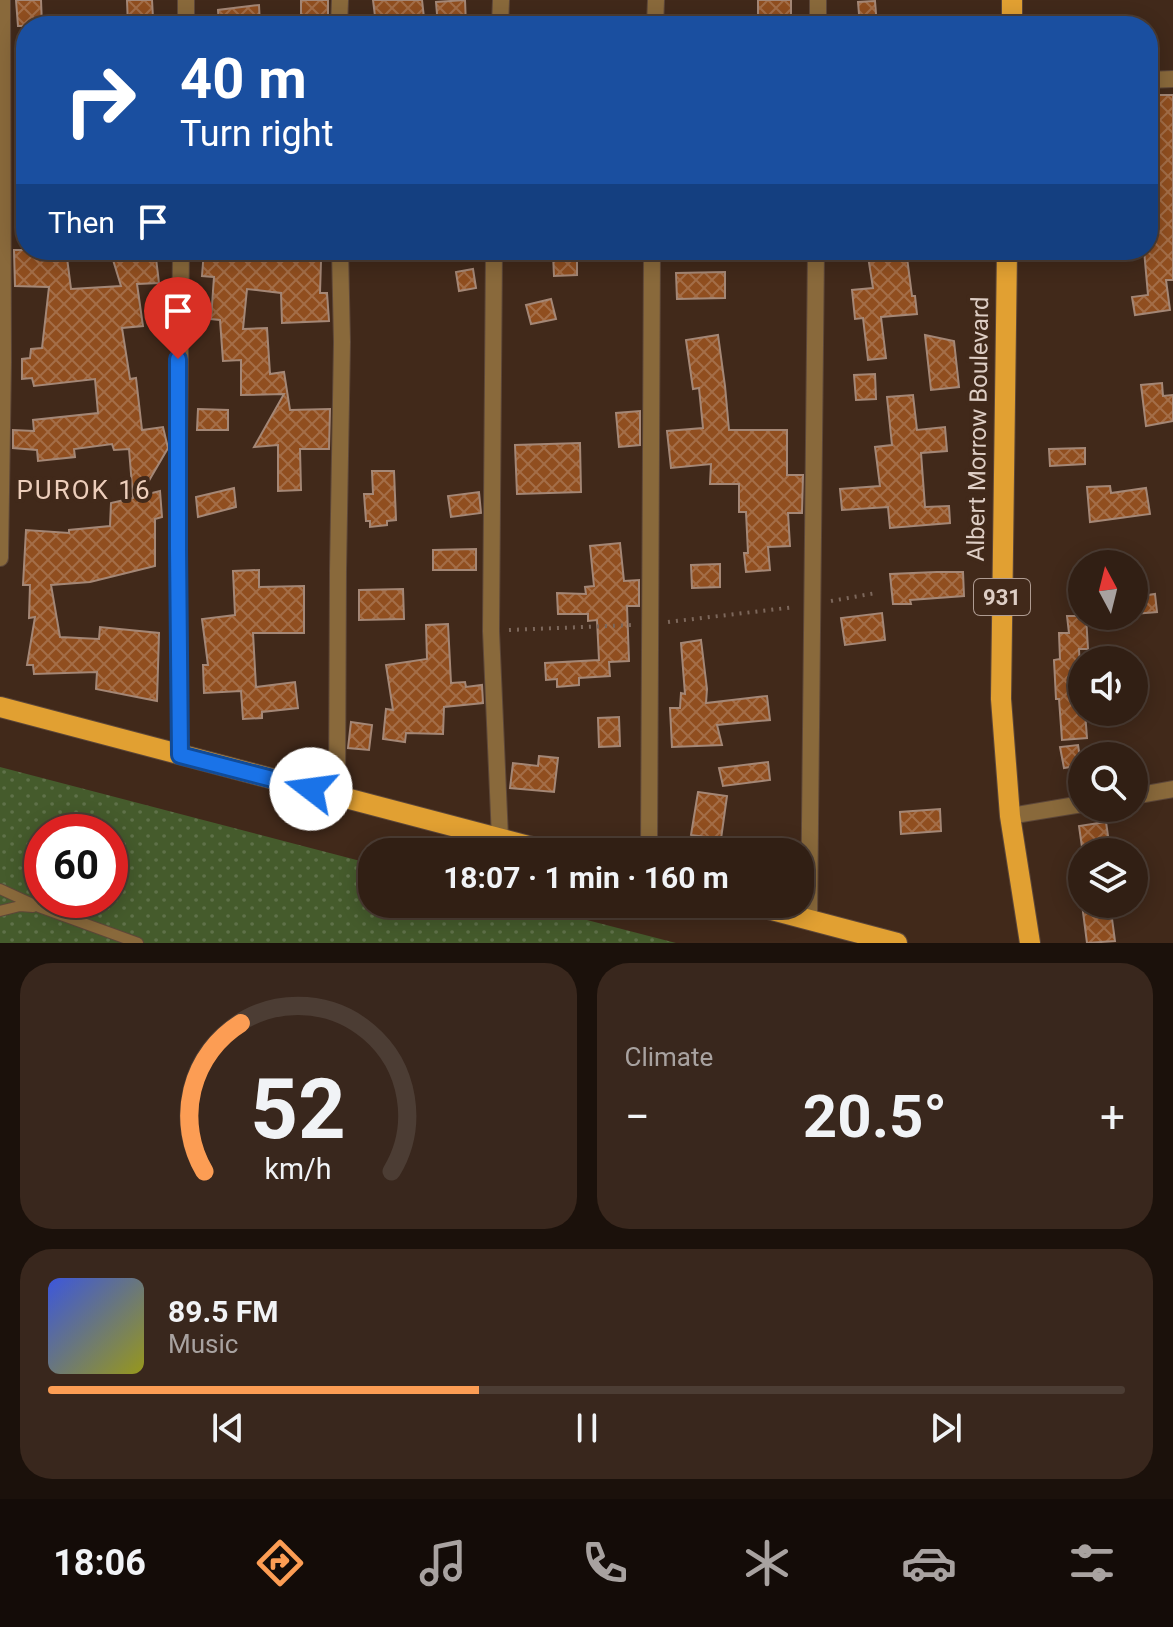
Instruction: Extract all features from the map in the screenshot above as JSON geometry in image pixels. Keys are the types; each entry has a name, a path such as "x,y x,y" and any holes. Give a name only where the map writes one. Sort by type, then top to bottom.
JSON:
{"main road":[{"name":"Albert Morrow Boulevard","path":"1007,260 1001,699 1010,816 1030,943"},
{"path":"0,707 500,838"},
{"path":"802,918 897,943"}],"street":[{"path":"0,558 2,0"},
{"path":"180,755 178,486 181,260"},
{"path":"337,796 340,260"},
{"path":"494,260 491,631 500,838"},
{"path":"649,838 652,260"},
{"path":"809,920 816,260"},
{"path":"1148,793 1173,789"},
{"path":"1010,816 1068,806"}],"lane":[{"path":"0,889 24,900"},
{"path":"0,911 24,906"},
{"path":"69,918 138,943"}],"path":[{"path":"491,631 649,625 876,593"}],"green space":[{"path":"0,767 358,860 358,918 579,918 676,943 0,943"}],"building":[{"path":"16,0 41,0 42,16 17,16"},
{"path":"127,0 152,0 153,16 128,16"},
{"path":"301,0 328,0 328,16 301,16"},
{"path":"373,0 422,0 424,16 375,16"},
{"path":"465,0 466,16 437,16 436,2"},
{"path":"758,0 791,0 791,16 758,16"},
{"path":"875,1 876,16 859,16 858,2"},
{"path":"259,5 260,16 218,16 218,10"},
{"path":"1158,95 1173,95 1173,280 1166,280 1170,310 1135,315 1132,297 1148,295 1145,260 1158,260"},
{"path":"14,250 16,260 67,260 71,289 121,286 113,260 156,260 159,283 137,284 143,326 122,328 130,379 136,378 142,430 163,427 168,448 140,496 160,491 162,517 155,519 155,566 90,582 51,585 60,637 99,639 100,627 159,633 157,701 96,689 97,672 34,674 33,665 27,665 35,617 29,618 30,585 23,585 26,530 69,533 69,530 110,526 111,503 133,498 129,449 114,450 112,444 74,449 75,457 38,461 37,450 13,448 13,430 34,431 33,420 98,413 95,379 34,386 32,378 22,379 22,359 30,358 31,349 42,348 49,287 15,286"},
{"path":"203,260 321,261 320,293 327,293 329,321 282,323 281,293 247,289 243,329 267,328 270,374 284,372 290,410 330,409 329,449 300,449 301,490 278,491 278,445 254,447 284,394 241,395 241,360 223,361 220,320 211,319 214,277 202,276"},
{"path":"553,260 577,260 577,275 554,276"},
{"path":"869,260 907,260 917,314 881,317 886,358 868,360 863,318 855,319 852,290 873,288"},
{"path":"473,269 476,288 459,291 456,272"},
{"path":"725,272 725,298 677,299 676,273"},
{"path":"551,299 556,319 531,324 526,305"},
{"path":"718,335 729,430 787,430 787,475 803,475 802,513 788,513 790,546 768,547 770,570 746,572 746,512 739,512 739,484 710,484 711,464 671,468 667,431 703,428 699,388 693,389 686,340"},
{"path":"925,335 954,341 959,387 931,390"},
{"path":"875,374 876,399 856,400 854,375"},
{"path":"1162,383 1163,396 1173,395 1173,421 1146,426 1141,385"},
{"path":"913,395 917,430 945,427 947,451 921,453 925,507 949,506 950,523 890,528 888,507 842,510 840,489 880,486 875,447 892,445 887,397"},
{"path":"198,409 228,410 228,430 197,430"},
{"path":"640,411 640,445 619,447 616,413"},
{"path":"580,443 581,492 517,494 515,445"},
{"path":"1085,448 1085,464 1050,466 1049,449"},
{"path":"372,471 394,471 396,520 387,521 387,525 370,527 370,521 366,521 364,494 373,494"},
{"path":"1110,486 1111,493 1146,488 1150,514 1090,522 1087,487"},
{"path":"234,488 236,507 198,517 196,497"},
{"path":"479,492 481,513 451,517 448,496"},
{"path":"620,543 624,581 639,580 639,606 627,606 629,661 609,662 610,676 579,678 579,685 557,687 557,679 546,680 545,663 599,660 597,620 588,621 588,614 558,614 557,593 586,594 585,587 594,586 590,546"},
{"path":"476,549 476,570 433,570 433,550"},
{"path":"720,564 720,587 692,588 691,565"},
{"path":"259,570 259,587 304,586 304,633 253,633 256,687 295,682 298,708 262,712 262,718 243,719 241,691 204,693 203,665 208,665 202,619 235,615 233,571"},
{"path":"963,572 964,596 893,604 890,574"},
{"path":"403,589 404,619 359,620 359,590"},
{"path":"1155,594 1157,612 1148,613 1148,595"},
{"path":"882,613 885,640 845,645 841,618"},
{"path":"448,624 451,683 465,682 466,687 482,685 483,703 444,707 443,734 406,733 405,742 383,739 386,709 393,710 386,665 427,659 426,625"},
{"path":"1069,630 1087,630 1088,646 1068,646 1068,726 1086,726 1087,738 1062,740 1054,660 1060,659 1059,633 1069,633"},
{"path":"701,640 706,703 767,696 770,720 717,725 722,745 672,747 670,708 680,708 681,693 685,694 681,643"},
{"path":"619,717 620,746 599,747 598,718"},
{"path":"351,722 372,725 369,750 348,748"},
{"path":"1068,746 1068,767 1064,768 1060,747"},
{"path":"539,756 558,758 554,792 510,788 513,763 538,766"},
{"path":"768,762 770,780 723,786 719,768"},
{"path":"698,792 727,796 721,838 691,835"},
{"path":"940,809 941,831 901,834 900,812"},
{"path":"1106,822 1108,838 1081,838 1079,826"},
{"path":"1084,918 1112,918 1115,941 1087,943"}],"district":[{"name":"PUROK 16","path":"84,490"}],"route":[{"path":"178,359 180,755 311,789"}]}
